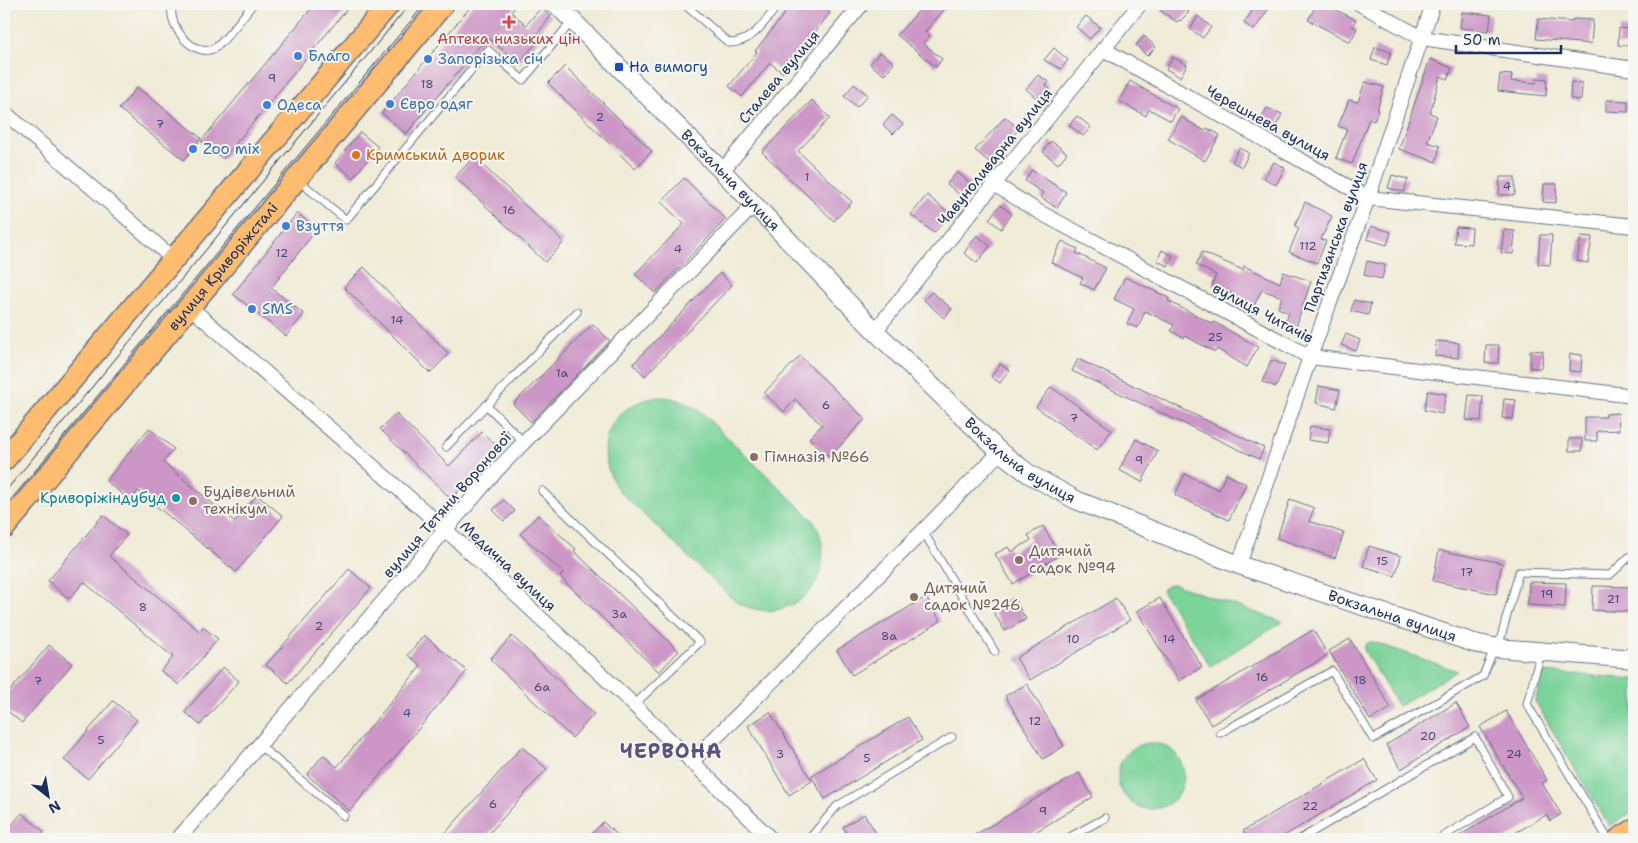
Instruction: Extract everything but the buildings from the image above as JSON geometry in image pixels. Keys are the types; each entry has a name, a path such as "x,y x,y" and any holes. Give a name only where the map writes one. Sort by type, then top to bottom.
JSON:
{"main road":[{"path":"4,460 390,4"},
{"name":"вулиця Криворіжсталі","path":"4,528 443,4"},
{"path":"1619,839 1634,830"}],"street":[{"name":"Вокзальна вулиця","path":"556,4 722,171 875,331 1000,452 1029,474 1076,500 1239,565 1474,643 1498,648 1634,659"},
{"name":"Сталева вулиця","path":"722,171 862,4"},
{"name":"Чавуноливарна вулиця","path":"875,331 1140,4"},
{"path":"1360,4 1422,38 1634,69"},
{"name":"Партизанська вулиця","path":"1239,565 1310,357 1368,198 1433,4"},
{"name":"Черешнева вулиця","path":"1103,49 1368,198 1634,226"},
{"path":"4,112 173,259"},
{"name":"вулиця Читачів","path":"994,184 1039,212 1310,357 1634,396"},
{"name":"вулиця Тетяни Воронової","path":"178,839 497,470 754,205"},
{"name":"Медична вулиця","path":"190,307 446,530 634,705 771,839"},
{"path":"691,762 1000,452"}],"lane":[{"path":"172,4 172,22 190,46 204,51 214,48 253,4"},
{"path":"684,4 729,43 740,43 752,37 780,4"},
{"path":"296,179 346,220 488,50 523,80 573,20"},
{"path":"446,447 576,312"},
{"path":"486,405 524,442"},
{"path":"542,491 700,642 634,705"},
{"path":"923,531 995,652"},
{"path":"1220,733 1332,671 1373,739 1483,676 1491,656 1498,648 1519,572 1610,575 1629,557 1634,557"},
{"path":"1541,651 1527,704 1608,839"},
{"path":"809,839 837,806 952,737"},
{"path":"1300,839 1475,737 1508,797 1439,839"},
{"path":"259,745 344,816"},
{"path":"1066,839 1105,818"}],"green space":[{"path":"659,397 681,401 701,412 813,520 823,548 822,562 819,576 803,598 790,606 775,610 755,609 737,603 620,492 611,476 606,461 605,446 609,432 616,419 627,409 641,401"},
{"path":"1173,584 1283,622 1210,666 1162,590 1167,585"},
{"path":"1369,642 1374,642 1457,671 1398,706 1364,650"},
{"path":"1544,672 1634,679 1634,811 1609,826 1535,701"},
{"path":"1145,743 1157,743 1169,748 1179,758 1184,770 1182,789 1169,804 1157,809 1145,809 1133,804 1123,794 1118,782 1118,770 1123,758 1133,748"}],"tram line":[{"path":"4,493 410,4"},
{"path":"4,508 425,4"}],"place":[{"name":"Аптека низьких цін","path":"509,22"},
{"name":"Благо","path":"298,56"},
{"name":"Запорізька січ","path":"428,59"},
{"name":"На вимогу","path":"619,67"},
{"name":"Євро одяг","path":"390,104"},
{"name":"Одеса","path":"267,105"},
{"name":"Zoo mix","path":"193,149"},
{"name":"Кримський дворик","path":"356,155"},
{"name":"Взуття","path":"286,226"},
{"name":"SMS","path":"252,309"},
{"name":"Гімназія №66","path":"754,457"},
{"name":"Криворіжіндубуд","path":"176,498"},
{"name":"Будівельний технікум","path":"193,501"},
{"name":"Дитячий садок №94","path":"1019,560"},
{"name":"Дитячий садок №246","path":"914,597"}],"district":[{"name":"ЧЕРВОНА","path":"671,751"}]}
